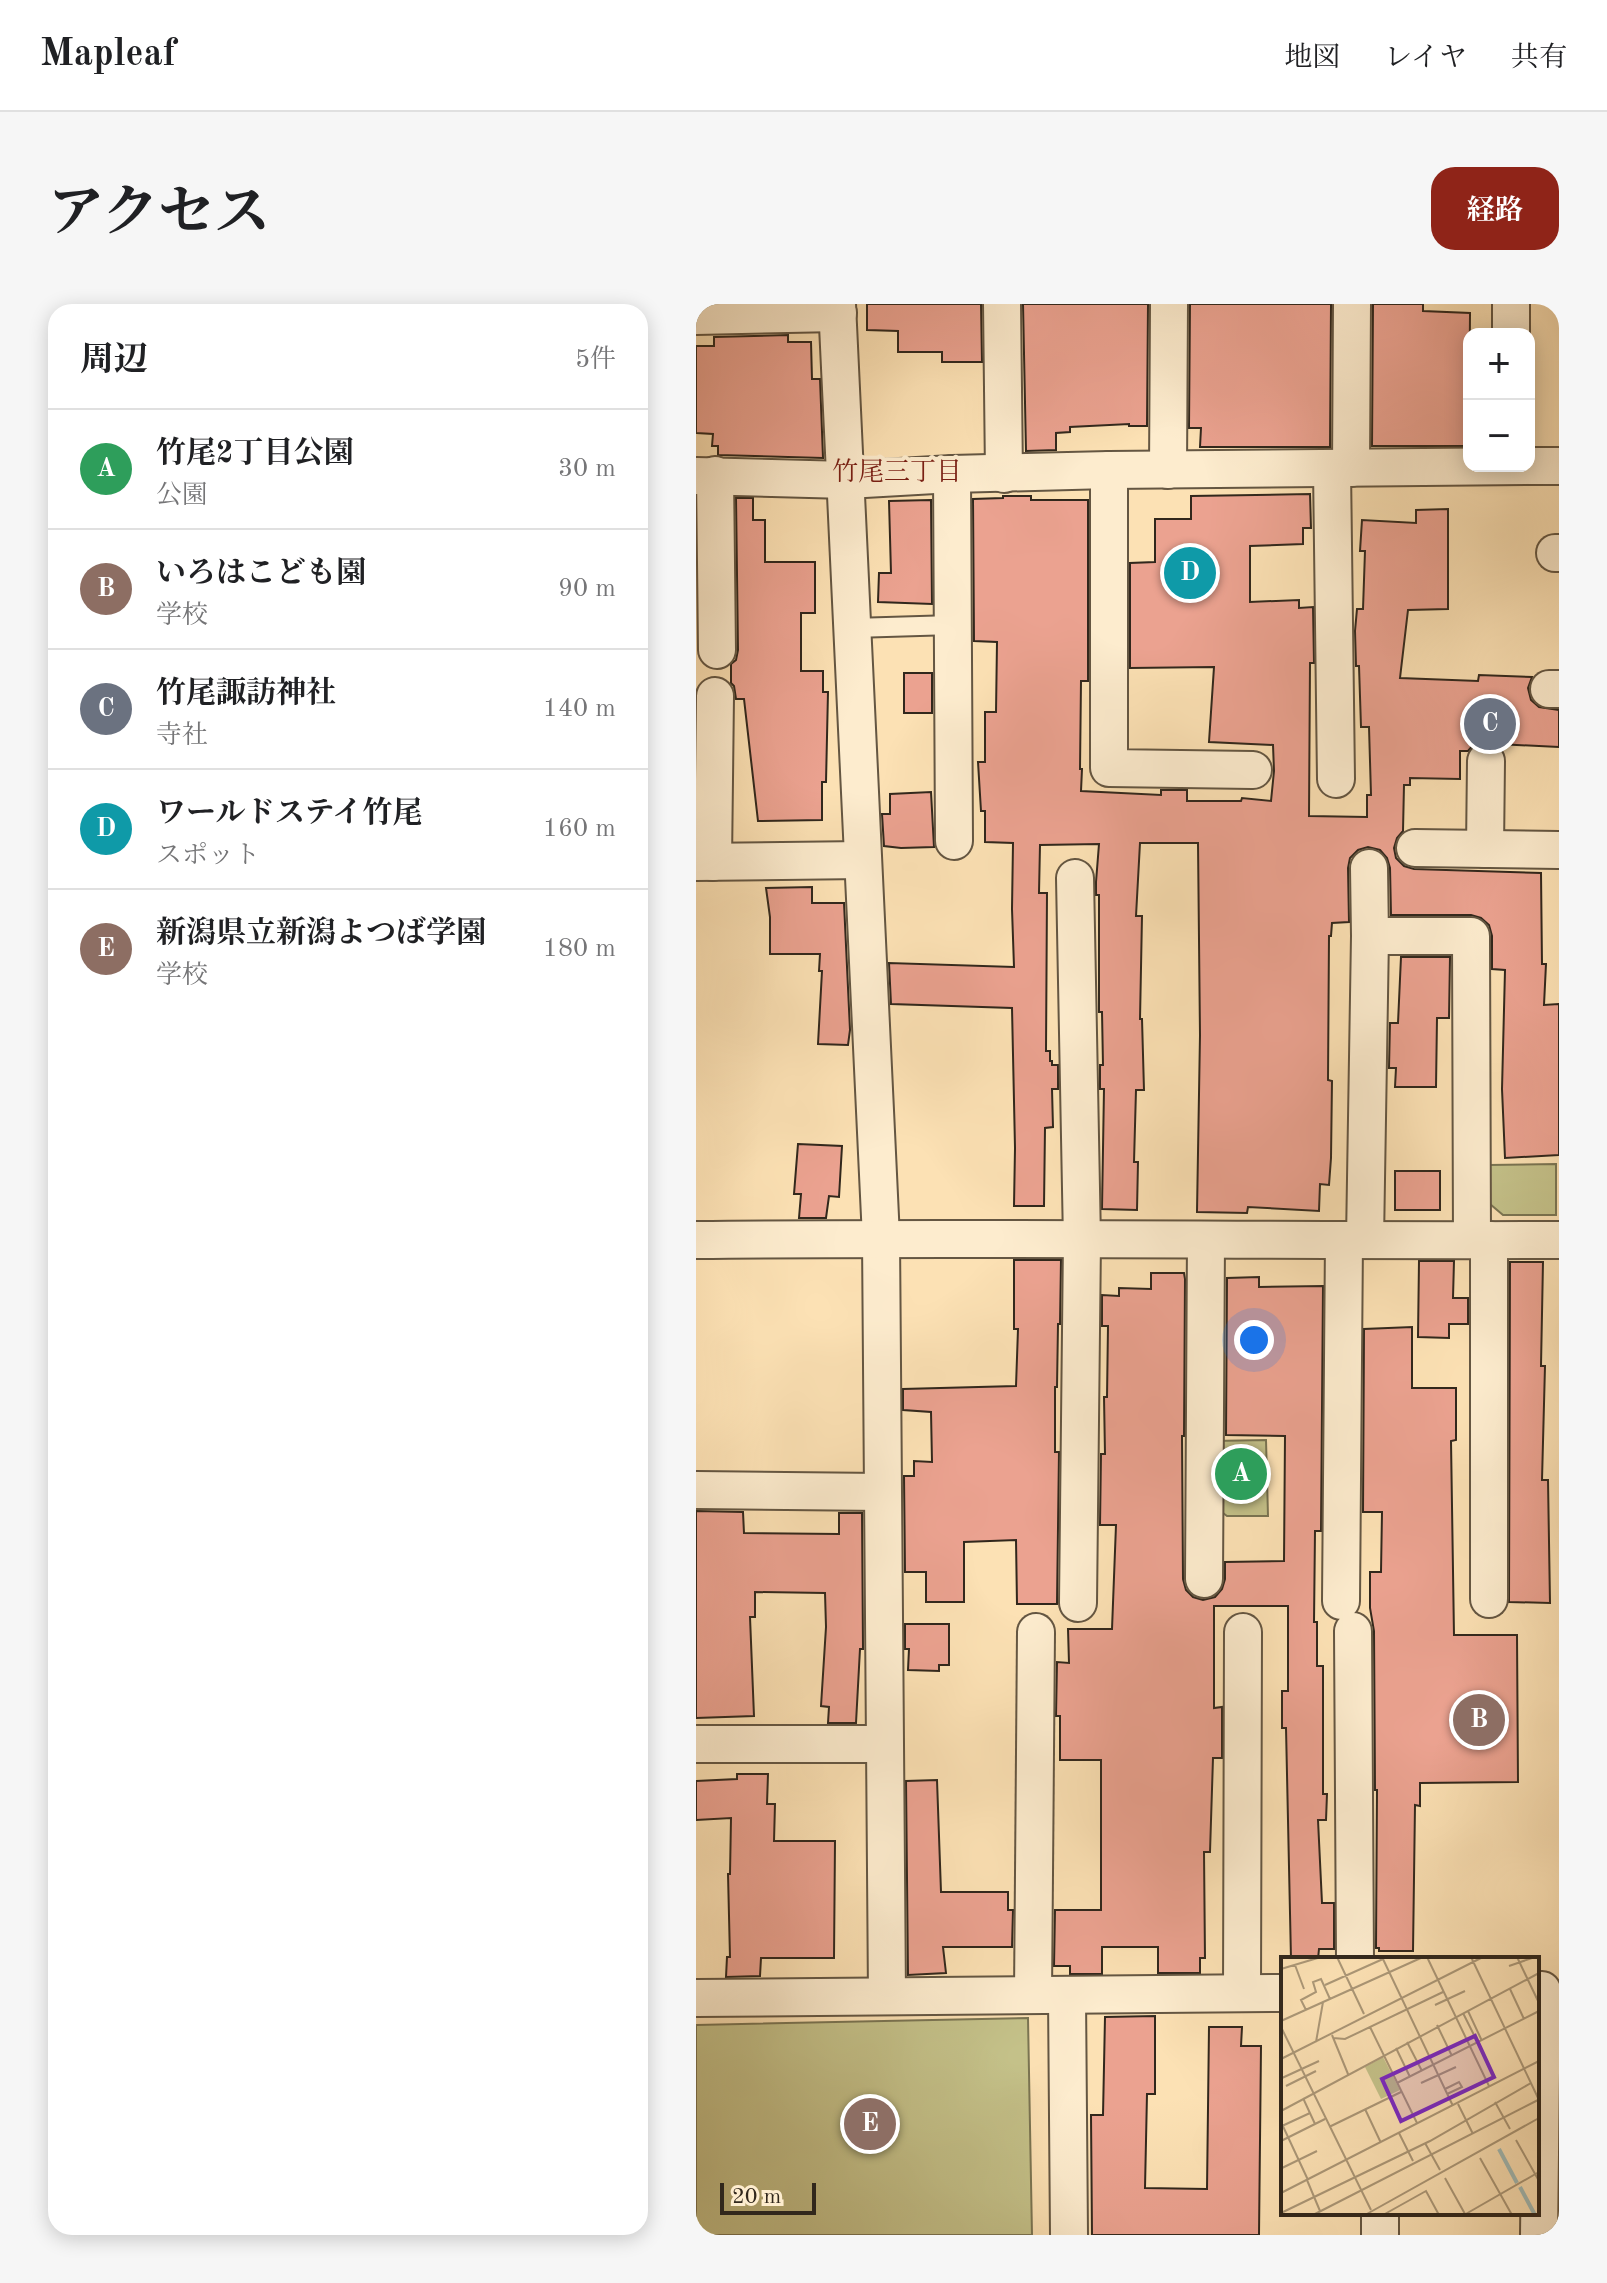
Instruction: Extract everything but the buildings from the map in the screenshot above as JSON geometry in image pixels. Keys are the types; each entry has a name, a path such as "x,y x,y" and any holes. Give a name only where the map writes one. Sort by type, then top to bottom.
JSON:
{"street":[{"path":"1002,304 1004,474"},
{"path":"1168,470 1169,304"},
{"path":"1336,779 1342,468 1352,304"},
{"path":"1511,304 1511,328"},
{"path":"696,316 838,308 881,1238 887,1996"},
{"path":"1535,466 1559,466"},
{"path":"717,650 706,476 847,480 1109,470 1463,467"},
{"path":"1109,470 1109,768 1253,770"},
{"path":"952,474 954,841"},
{"path":"715,696 704,862 863,860"},
{"path":"1485,849 1486,761"},
{"path":"1415,848 1559,850"},
{"path":"1355,1957 1347,1616 1355,1240 1370,936 1369,868"},
{"path":"1075,878 1082,1240 1078,1603"},
{"path":"1370,936 1471,936 1489,1599"},
{"path":"696,1240 1559,1240"},
{"path":"1204,1579 1206,1240"},
{"path":"696,1490 882,1492"},
{"path":"1036,1632 1050,1995 1069,2235"},
{"path":"1242,1993 1243,1632"},
{"path":"696,1744 884,1744"},
{"path":"1539,2235 1546,1990"},
{"path":"696,1998 1281,1993"}],"lane":[{"path":"853,628 953,625"}],"shaded area":[{"path":"1556,1164 1556,1215 1503,1215 1490,1204 1489,1165"},
{"path":"1266,1440 1268,1516 1227,1516 1215,1507 1213,1441"},
{"path":"1028,2018 1032,2235 696,2235 696,2025"}],"place":[{"name":"ワールドステイ竹尾","path":"1190,573"},
{"name":"竹尾諏訪神社","path":"1490,724"},
{"name":"竹尾2丁目公園","path":"1241,1474"},
{"name":"いろはこども園","path":"1479,1720"},
{"name":"新潟県立新潟よつば学園","path":"870,2124"}],"district":[{"name":"竹尾三丁目","path":"897,473"}]}
